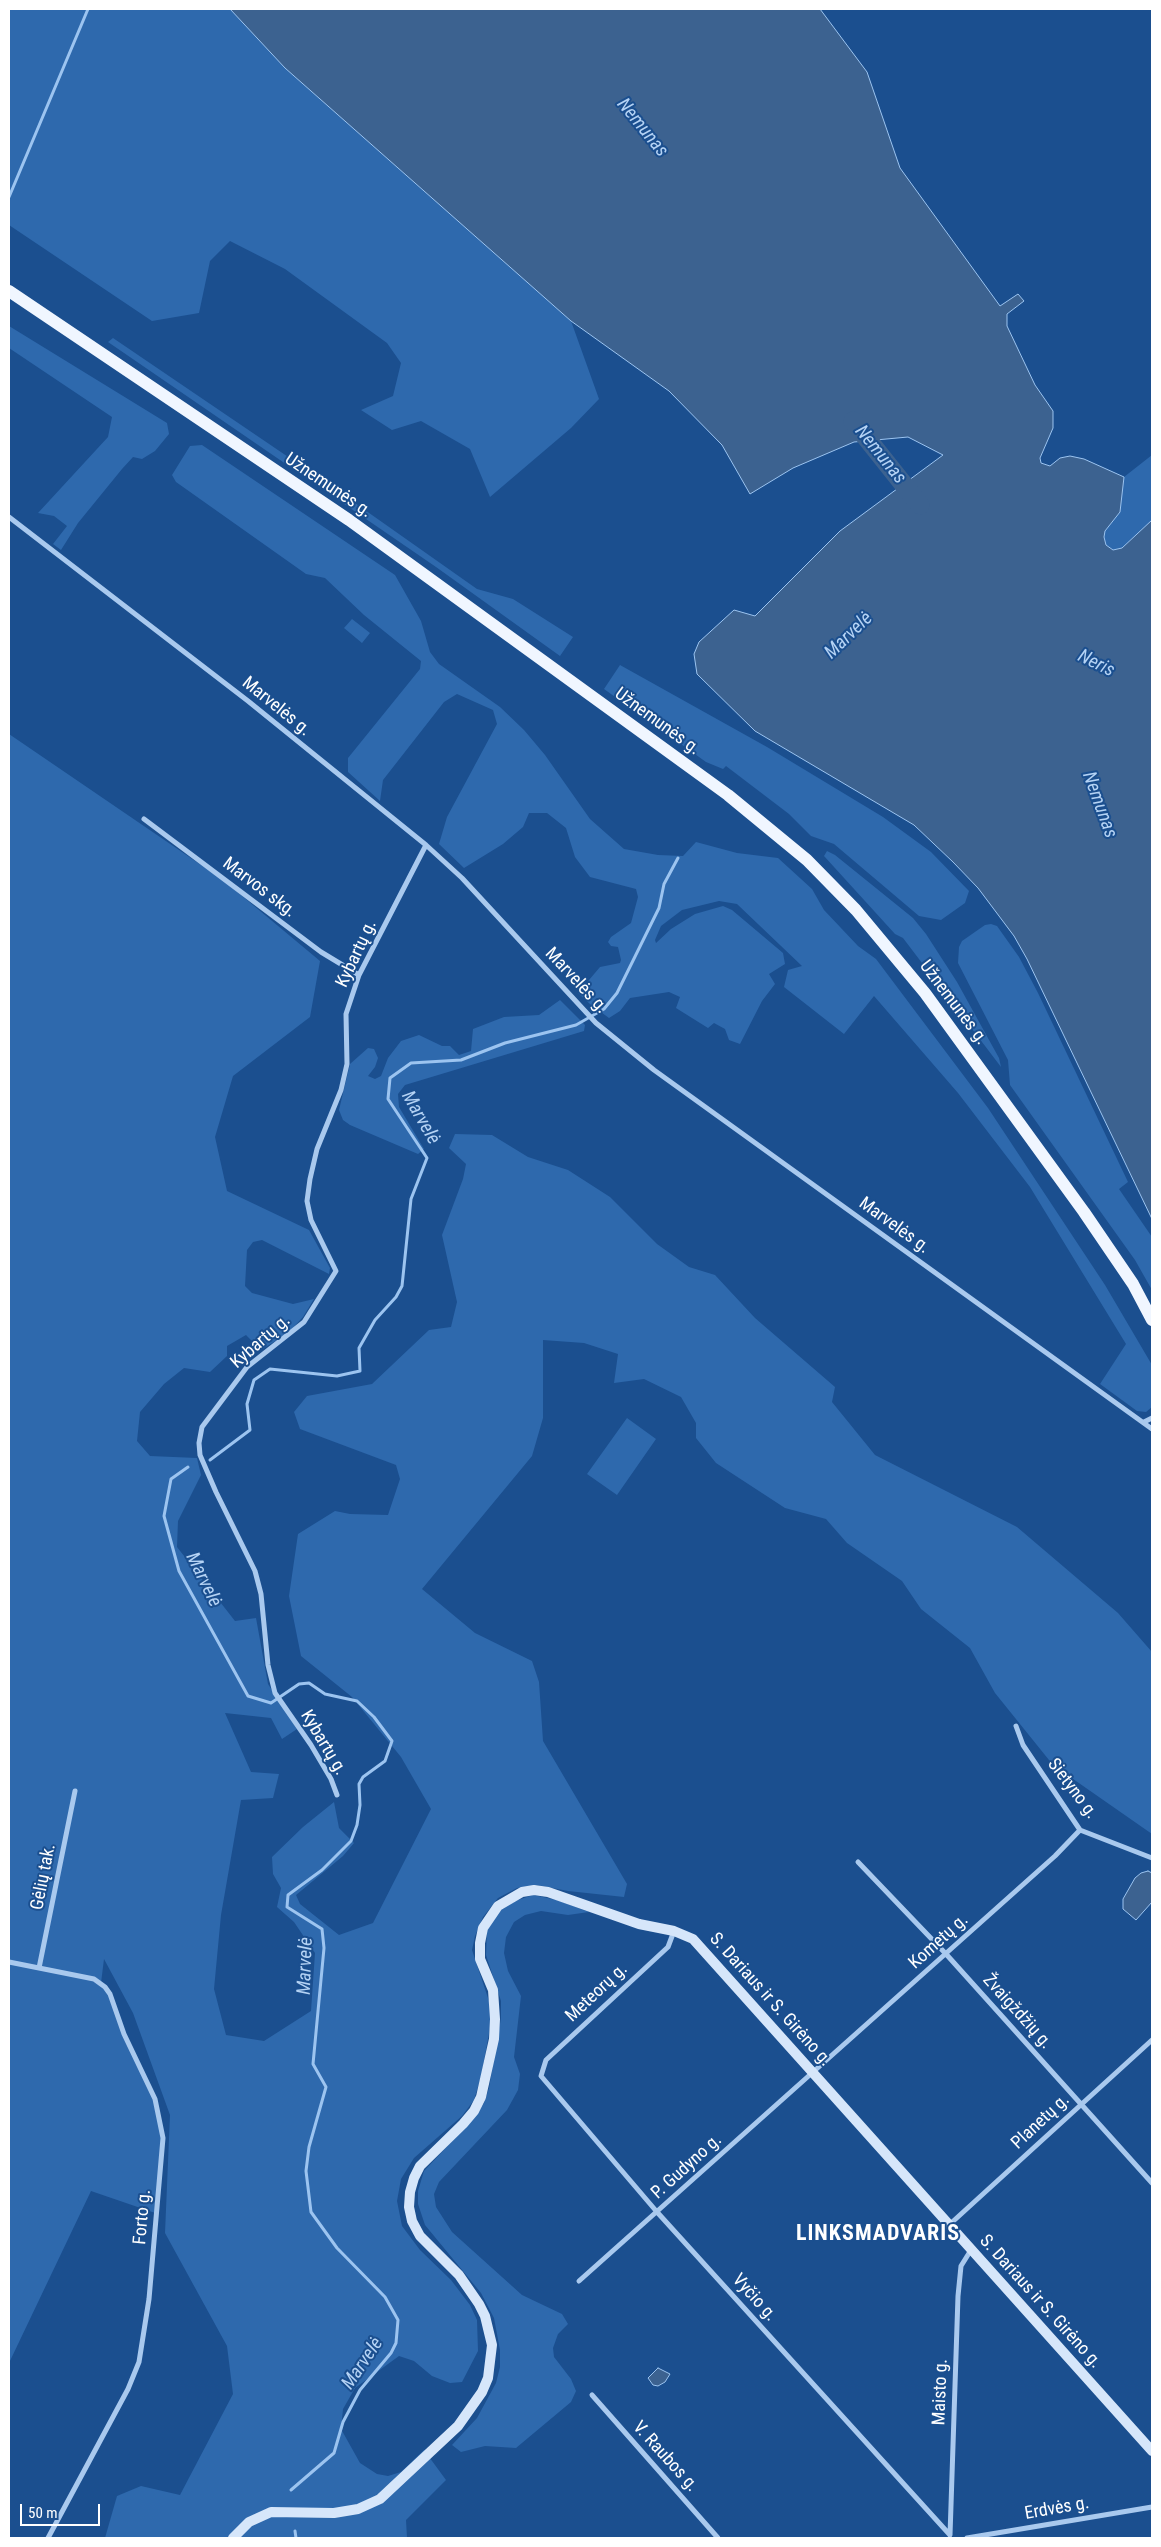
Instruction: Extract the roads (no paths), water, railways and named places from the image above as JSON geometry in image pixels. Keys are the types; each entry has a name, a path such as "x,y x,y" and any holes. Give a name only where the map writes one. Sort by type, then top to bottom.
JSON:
{"main road":[{"name":"Užnemunės g.","path":"9,291 356,526 728,795 807,860 856,910 925,992 1094,1226 1133,1284 1152,1320"}],"street":[{"name":"Marvelės g.","path":"9,517 240,696 426,846 462,878 596,1022 654,1070 1152,1429"},
{"name":"Marvos skg.","path":"144,819 321,952 359,975"},
{"name":"Kybartų g.","path":"337,1795 331,1779 311,1745 275,1693 268,1665 261,1594 255,1571 213,1485 200,1455 199,1443 202,1427 247,1367 304,1322 336,1271 311,1220 307,1201 317,1149 341,1090 347,1064 346,1014 359,975 426,846"},
{"path":"1144,1422 1152,1418"},
{"name":"Sietyno g.","path":"1016,1726 1023,1745 1080,1830 1152,1858"},
{"name":"Gėlių tak.","path":"39,1968 75,1791"},
{"name":"Kometų g.","path":"813,2072 1055,1856 1080,1830"},
{"name":"Žvaigždžių g.","path":"858,1862 946,1954 1152,2183"},
{"name":"S. Dariaus ir S. Girėno g.","path":"233,2538 249,2522 271,2512 334,2513 358,2509 380,2499 458,2426 474,2404 488,2378 492,2345 480,2304 459,2276 420,2236 412,2221 409,2207 414,2178 420,2166 468,2118 481,2097 494,2038 493,1990 480,1958 483,1928 488,1917 498,1906 509,1898 534,1890 548,1892 639,1924 674,1931 693,1939 703,1948 1152,2451"},
{"name":"Meteorų g.","path":"540,2076 546,2060 668,1947 674,1931"},
{"name":"Forto g.","path":"9,1962 94,1979 106,1987 124,2034 155,2100 163,2138 157,2223 139,2362 128,2389 48,2538"},
{"name":"Planetų g.","path":"949,2224 1152,2040"},
{"name":"P. Gudyno g.","path":"578,2281 813,2072"},
{"name":"Vyčio g.","path":"540,2076 657,2212 950,2537"},
{"name":"Maisto g.","path":"950,2537 960,2266 972,2250"},
{"name":"V. Raubos g.","path":"592,2396 718,2538"},
{"name":"Erdvės g.","path":"967,2538 1152,2507"}],"water":[{"name":"Neris","path":"230,9 820,9 867,72 900,168 1000,306 1018,294 1024,301 1007,314 1007,326 1035,385 1053,411 1053,428 1040,458 1041,463 1050,466 1060,458 1070,456 1084,459 1124,477 1120,512 1105,531 1104,537 1106,545 1113,550 1122,548 1152,520 1152,1219 1027,959 1014,936 978,888 914,825 755,731 697,674 694,654 699,642 734,610 755,616 840,531 943,455 908,437 854,442 793,468 750,494 722,445 669,391 571,321 285,68"},
{"path":"1148,1871 1152,1873 1152,1902 1136,1920 1123,1909 1123,1899 1135,1878 1141,1873"},
{"path":"658,2368 670,2374 665,2382 658,2386 653,2385 648,2378"}],"waterway":[{"path":"9,197 88,9"},
{"name":"Nemunas","path":"853,421 920,505"},
{"name":"Marvelė","path":"210,1460 250,1430 247,1404 254,1380 270,1369 337,1376 360,1371 359,1348 375,1320 396,1297 402,1286 411,1199 427,1158 388,1099 390,1078 411,1063 461,1060 505,1043 576,1025 604,1009 617,993 659,908 664,884 678,858"},
{"name":"Marvelė","path":"188,1467 171,1479 164,1516 179,1571 248,1696 271,1703 299,1684 309,1683 325,1694 357,1701 374,1717 392,1741 385,1761 363,1777 359,1784 360,1805 357,1825 351,1841 322,1870 288,1895 287,1907 322,1929 324,1948 313,2064 326,2087 309,2147 306,2171 311,2212 337,2248 385,2297 398,2320 396,2343 391,2353 360,2390 343,2422 334,2453 291,2490"},
{"name":"Marvelė","path":"295,2531 296,2538"}],"district":[{"name":"LINKSMADVARIS","path":"878,2234"}]}
